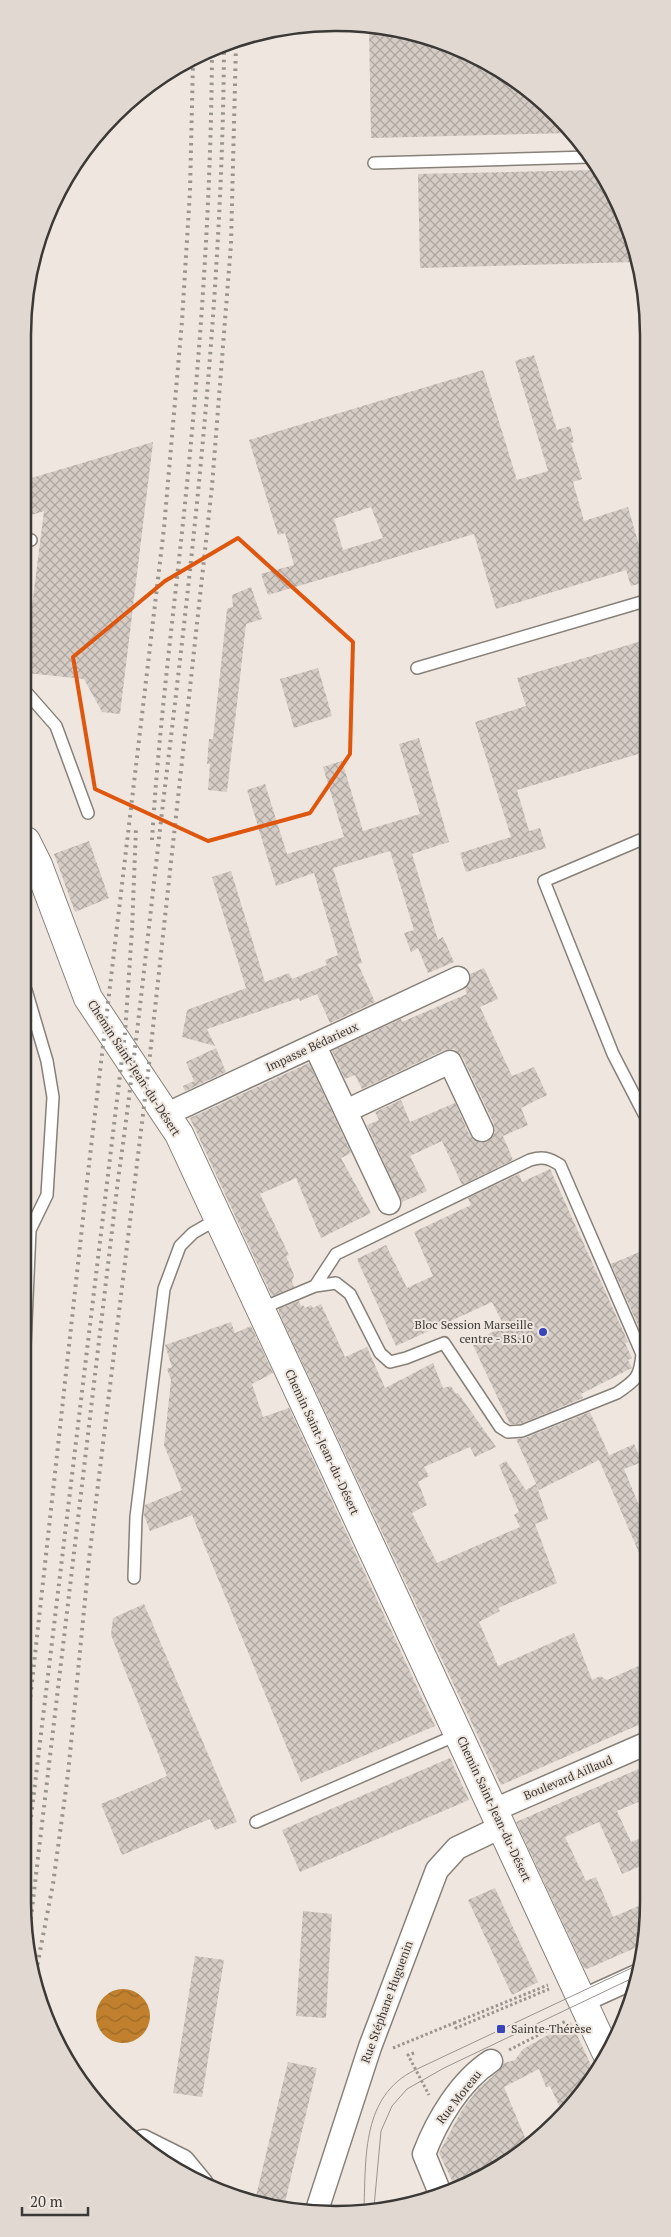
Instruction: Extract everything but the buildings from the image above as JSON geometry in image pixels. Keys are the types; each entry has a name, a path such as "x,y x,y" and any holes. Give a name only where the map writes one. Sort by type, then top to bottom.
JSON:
{"street":[{"name":"Chemin Saint-Jean-du-Désert","path":"31,851 88,998 179,1134 219,1218 259,1310 498,1818 572,1993 603,2046"},
{"name":"Impasse Bédarieux","path":"165,1115 458,978"},
{"path":"315,1046 389,1202"},
{"path":"346,1111 450,1062 482,1130"},
{"name":"Boulevard Aillaud","path":"498,1818 640,1747"},
{"name":"Rue Stéphane Huguenin","path":"318,2205 370,2047 437,1870 457,1848 498,1818"},
{"path":"572,1993 630,1978"},
{"name":"Rue Moreau","path":"438,2188 424,2154 432,2133 470,2079 491,2061"},
{"path":"158,2148 183,2161 189,2168"}],"lane":[{"path":"374,163 582,157"},
{"path":"417,668 640,602"},
{"path":"31,698 56,726 88,814"},
{"path":"640,840 544,881 613,1054 640,1106"},
{"path":"31,1006 48,1060 53,1097 48,1195 31,1228"},
{"path":"315,1286 336,1254 530,1160 540,1157 550,1158 560,1165 640,1349"},
{"path":"134,1578 136,1517 164,1289 180,1246 193,1233 219,1218"},
{"path":"259,1310 315,1286 336,1283 350,1294 380,1353 390,1362 406,1358 444,1343 500,1427 508,1432 522,1431 617,1393 630,1384 640,1371"},
{"path":"256,1822 459,1734"}],"path":[{"path":"454,2023 456,2028 525,2001 572,1993"},
{"path":"370,2047 388,2050 454,2023 572,1993"},
{"name":"Rue Moreau","path":"491,2061 572,1993"},
{"path":"414,2053 408,2055 428,2087 442,2118"}],"highlighted area":[{"path":"238,538 353,642 350,754 310,813 208,841 95,789 73,657 165,581"}],"water":[{"path":"123,1989 133,1991 142,1997 148,2006 150,2016 148,2026 142,2035 133,2041 123,2043 113,2041 104,2035 98,2026 96,2016 98,2006 104,1997 113,1991"}],"tram line":[{"path":"364,2204 365,2168 370,2129 376,2111 385,2095 398,2081 415,2070 632,1968"},
{"path":"374,2203 381,2131 392,2106 407,2089 444,2068 629,1980"}],"railway":[{"path":"38,1963 53,1884 68,1774 89,1559 148,1073 212,486 231,244 236,48"},
{"path":"32,1912 118,1180 137,1036 196,516 218,237 224,52"},
{"path":"152,840 155,790 186,492 199,345 206,248 212,58"},
{"path":"31,1691 88,1173 164,528 182,321 190,191 193,67"},
{"path":"31,1817 125,1033 136,827"}],"place":[{"name":"Bloc Session Marseille centre - BS.10","path":"543,1332"},
{"name":"Sainte-Thérèse","path":"501,2029"}]}
